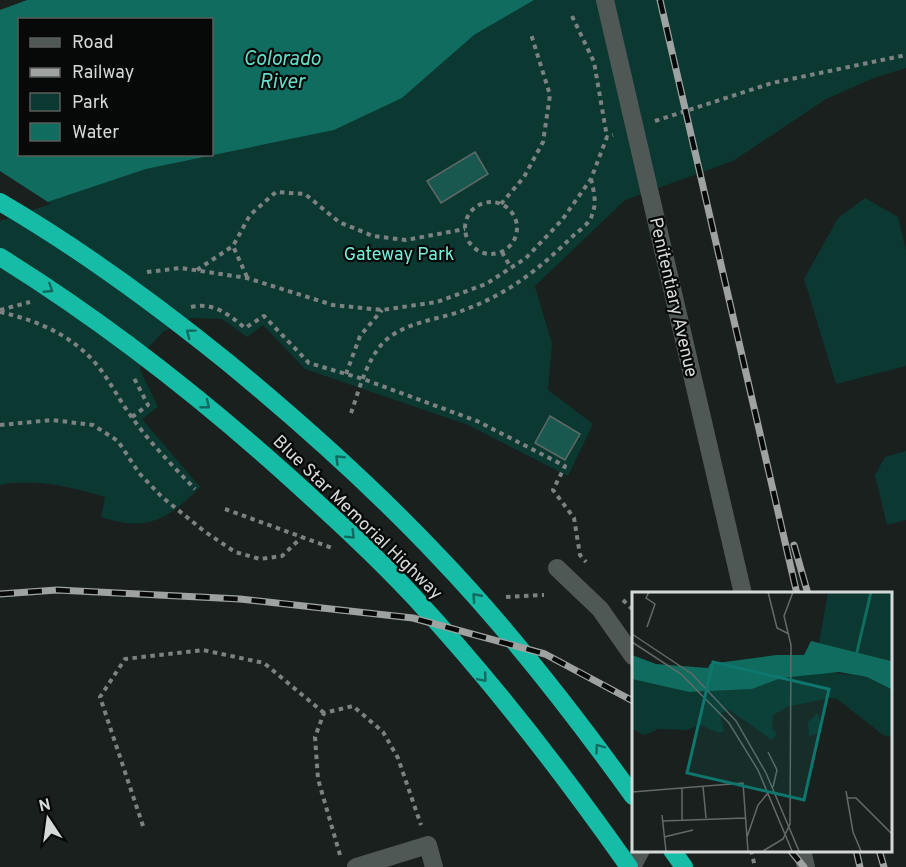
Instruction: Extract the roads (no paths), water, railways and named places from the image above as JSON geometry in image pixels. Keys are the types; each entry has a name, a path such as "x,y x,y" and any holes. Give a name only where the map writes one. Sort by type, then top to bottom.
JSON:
{"highway":[{"name":"Blue Star Memorial Highway","path":"0,202 62,241 145,299 258,388 335,455 440,557 490,613 584,728 632,795"},
{"name":"Blue Star Memorial Highway","path":"0,257 69,302 166,372 252,444 333,517 413,596 452,640 569,782 630,867"},
{"path":"673,852 684,867"}],"street":[{"name":"Penitentiary Avenue","path":"605,0 742,592"},
{"path":"557,568 600,609 632,655"},
{"path":"356,867 428,844 434,867"},
{"path":"630,867 639,852"},
{"path":"802,852 806,867"}],"water":[{"name":"Colorado River","path":"27,0 534,0 474,35 402,98 334,130 213,155 213,18 18,18 18,156 209,156 146,169 0,218 0,10"}],"railway":[{"path":"660,0 797,592"},
{"path":"794,545 807,592"},
{"path":"0,594 57,590 240,599 413,618 545,654 632,700"},
{"path":"792,852 804,867"},
{"path":"856,852 860,867"},
{"path":"880,852 884,867"}],"park label":[{"name":"Gateway Park","path":"399,254"}]}
